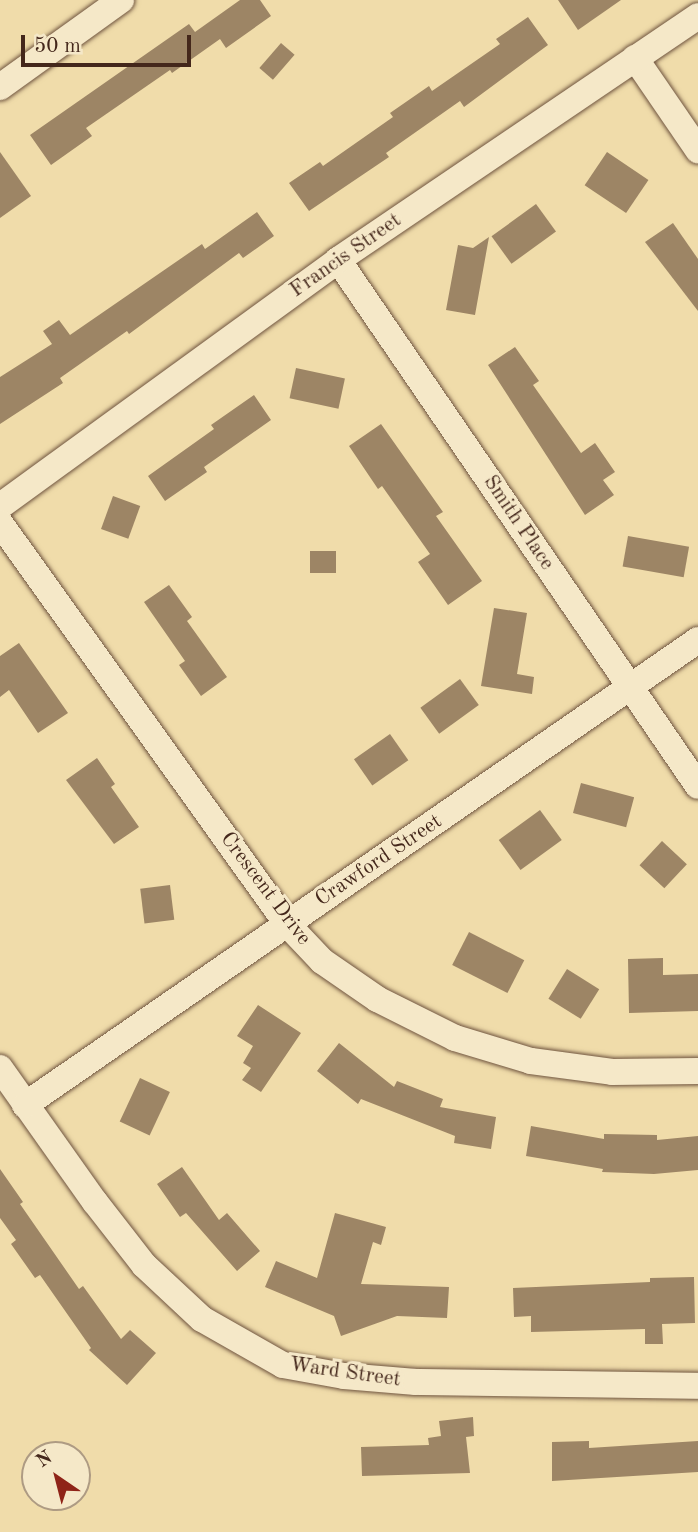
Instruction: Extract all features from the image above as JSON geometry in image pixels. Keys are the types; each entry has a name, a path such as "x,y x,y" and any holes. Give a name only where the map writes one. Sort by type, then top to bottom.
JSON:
{"street":[{"path":"0,87 121,0"},
{"name":"Francis Street","path":"0,506 338,260 698,16"},
{"path":"635,58 698,150"},
{"name":"Smith Place","path":"338,260 698,786"},
{"name":"Crescent Drive","path":"0,523 287,924 322,961 377,999 455,1038 531,1061 612,1072 698,1071"},
{"name":"Crawford Street","path":"25,1105 698,640"},
{"name":"Ward Street","path":"0,1068 144,1265 202,1319 283,1365 344,1377 416,1382 698,1386"}],"building":[{"path":"240,0 260,0 271,16 226,48 220,39 172,73 170,70 86,128 92,136 51,165 30,135 189,24 195,32"},
{"path":"558,0 621,0 578,30"},
{"path":"528,17 548,45 464,107 460,101 386,153 389,157 309,211 289,183 320,162 323,166 393,117 390,113 429,86 432,91 500,44 496,39"},
{"path":"281,43 295,55 273,80 259,68"},
{"path":"0,152 31,196 0,218"},
{"path":"607,152 648,180 626,213 585,185"},
{"path":"536,204 556,232 511,264 492,236"},
{"path":"257,212 274,236 243,258 239,253 129,334 127,331 60,378 63,383 0,424 0,377 52,344 43,331 59,320 70,335 202,244 205,249"},
{"path":"673,223 698,259 698,311 645,242"},
{"path":"489,237 475,315 446,310 458,245 473,248"},
{"path":"515,347 539,381 533,385 581,453 595,443 615,472 603,480 614,495 585,515 488,365"},
{"path":"296,368 345,378 338,409 290,398"},
{"path":"254,395 271,420 204,467 207,472 165,501 148,476 214,429 211,425"},
{"path":"381,424 443,512 436,516 482,581 448,605 418,562 430,554 382,486 378,489 349,446"},
{"path":"113,496 140,506 128,539 101,529"},
{"path":"628,536 689,547 684,577 623,567"},
{"path":"310,551 336,551 336,573 310,573"},
{"path":"169,585 192,617 187,621 227,677 201,696 179,665 185,661 144,602"},
{"path":"494,608 527,613 517,674 534,677 532,694 481,686"},
{"path":"19,643 68,713 38,733 9,690 0,697 0,656"},
{"path":"460,679 479,705 439,734 420,708"},
{"path":"390,734 408,760 372,785 354,759"},
{"path":"97,758 115,784 111,787 139,827 114,844 66,780"},
{"path":"581,783 634,797 626,827 573,813"},
{"path":"540,810 562,840 520,870 499,840"},
{"path":"662,841 687,864 664,888 639,865"},
{"path":"170,885 174,920 144,923 140,889"},
{"path":"469,932 524,960 507,993 452,965"},
{"path":"663,958 663,975 698,974 698,1011 629,1013 628,959"},
{"path":"567,969 599,989 581,1019 548,999"},
{"path":"258,1005 301,1033 261,1092 242,1080 251,1068 243,1063 253,1046 237,1036"},
{"path":"339,1043 394,1087 397,1081 443,1099 440,1107 496,1117 491,1149 454,1143 455,1136 361,1099 358,1104 317,1071"},
{"path":"140,1078 170,1092 150,1135 120,1122"},
{"path":"531,1126 604,1139 604,1134 657,1135 657,1140 698,1136 698,1170 654,1174 602,1172 603,1169 526,1156"},
{"path":"182,1167 219,1220 227,1213 260,1251 237,1271 186,1213 180,1217 157,1184"},
{"path":"0,1169 23,1202 20,1204 79,1289 83,1286 121,1339 130,1330 156,1353 127,1385 89,1350 91,1348 40,1275 35,1278 11,1244 16,1240 0,1218"},
{"path":"335,1213 386,1227 381,1245 373,1242 361,1284 449,1287 447,1318 397,1316 341,1336 334,1316 265,1287 276,1261 317,1278"},
{"path":"694,1277 695,1323 662,1324 663,1344 645,1344 645,1329 531,1332 531,1316 514,1317 513,1288 650,1282 650,1278"},
{"path":"473,1417 474,1436 466,1437 470,1473 362,1476 361,1447 429,1445 428,1438 441,1436 439,1421"},
{"path":"589,1441 589,1448 698,1441 698,1472 552,1481 552,1442"}]}
